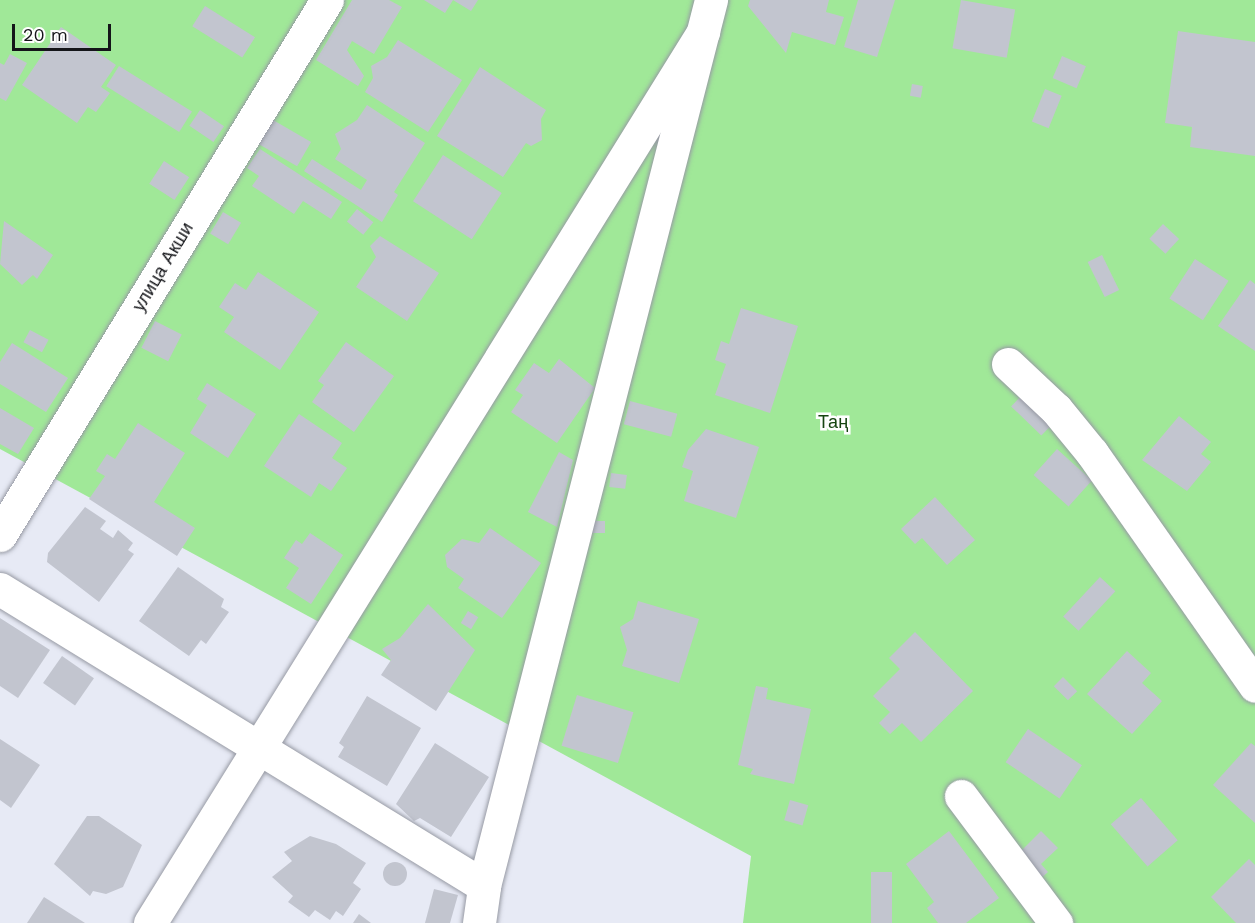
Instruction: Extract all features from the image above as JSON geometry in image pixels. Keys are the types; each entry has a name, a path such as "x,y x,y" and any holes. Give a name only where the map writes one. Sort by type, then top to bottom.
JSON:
{"street":[{"name":"улица Акши","path":"0,535 327,0"},
{"path":"479,923 484,886 711,0"},
{"path":"150,923 703,32"},
{"path":"1008,364 1056,409 1092,453 1107,481 1255,686"},
{"path":"0,589 258,750 484,886"},
{"path":"961,796 1056,923"}],"green space":[{"name":"Таң","path":"0,0 1255,0 1255,923 743,923 751,856 0,449"}],"building":[{"path":"352,0 389,0 402,7 374,54 352,41 347,50 364,76 358,86 316,60"},
{"path":"424,0 453,0 445,13"},
{"path":"453,0 478,0 471,11"},
{"path":"750,0 829,0 826,12 844,17 835,45 792,32 786,53 748,6"},
{"path":"858,0 895,0 877,57 844,47"},
{"path":"961,0 1015,10 1007,58 952,48"},
{"path":"205,6 255,37 242,58 192,26"},
{"path":"61,27 116,65 101,87 110,93 96,112 88,107 77,123 22,85"},
{"path":"1178,31 1255,42 1255,156 1190,147 1192,127 1165,123"},
{"path":"398,40 462,80 428,132 365,92 373,78 371,66 387,57"},
{"path":"10,54 27,63 6,101 0,98 0,63 4,65"},
{"path":"1062,56 1086,66 1077,88 1053,78"},
{"path":"119,66 192,112 179,132 106,86"},
{"path":"480,67 546,110 541,119 542,140 531,146 526,143 503,177 437,136"},
{"path":"912,84 923,86 921,98 910,96"},
{"path":"1045,89 1062,96 1049,128 1032,121"},
{"path":"367,105 425,143 394,192 398,195 382,222 304,171 312,159 361,190 367,180 335,159 341,149 335,134 357,120"},
{"path":"200,110 224,126 213,142 189,126"},
{"path":"273,120 311,142 297,166 259,144"},
{"path":"260,149 342,202 331,219 303,201 294,214 252,186 259,176 247,168"},
{"path":"443,155 502,193 472,239 413,201"},
{"path":"164,161 189,177 174,200 149,184"},
{"path":"357,209 373,222 363,235 347,221"},
{"path":"223,212 241,223 228,244 210,233"},
{"path":"4,221 53,255 37,279 33,275 22,285 0,264"},
{"path":"1163,224 1179,239 1165,254 1149,239"},
{"path":"380,236 439,273 407,321 356,287 376,257 370,246"},
{"path":"1102,255 1119,290 1105,297 1088,262"},
{"path":"1195,259 1229,281 1203,320 1169,298"},
{"path":"258,272 319,312 280,370 224,332 234,317 219,307 235,283 246,290"},
{"path":"1250,280 1255,284 1255,351 1218,326"},
{"path":"741,308 798,326 770,413 715,395 726,364 715,360 721,341 729,344"},
{"path":"155,321 182,335 168,361 141,348"},
{"path":"30,330 49,340 42,352 23,342"},
{"path":"346,342 394,376 354,432 312,402 324,385 318,381"},
{"path":"12,343 68,378 46,412 0,384 0,362"},
{"path":"559,359 595,388 557,443 511,412 523,395 515,390 534,363 549,373"},
{"path":"207,383 256,414 228,458 190,433 207,405 197,399"},
{"path":"1025,392 1055,421 1041,436 1011,406"},
{"path":"630,401 677,414 671,437 624,424"},
{"path":"0,408 34,428 18,454 0,444"},
{"path":"299,414 342,443 332,458 347,468 331,491 319,483 311,497 264,466"},
{"path":"1179,416 1211,442 1201,454 1211,462 1187,491 1142,460"},
{"path":"138,423 185,453 154,502 195,528 177,556 89,499 105,476 96,471 107,454 115,459"},
{"path":"706,429 759,447 736,518 684,501 693,471 682,467 688,450"},
{"path":"1057,449 1092,480 1069,506 1034,475"},
{"path":"559,452 573,460 557,527 528,512"},
{"path":"611,473 627,475 625,489 609,487"},
{"path":"935,497 975,540 947,565 922,538 915,544 901,529"},
{"path":"85,507 106,521 100,529 113,538 118,530 133,543 128,550 134,554 99,602 47,562 48,553"},
{"path":"591,521 605,521 605,533 591,533"},
{"path":"490,528 541,563 502,618 458,588 464,579 447,567 445,555 462,539 479,543"},
{"path":"310,533 343,555 311,604 286,588 299,568 284,558 296,540 302,544"},
{"path":"178,567 224,599 221,607 229,612 206,644 201,640 189,656 139,621"},
{"path":"1100,577 1115,591 1079,631 1063,616"},
{"path":"638,601 699,619 679,683 622,666 627,650 620,627 633,619"},
{"path":"428,604 475,650 436,711 381,675 391,660 382,649 400,638"},
{"path":"468,611 478,617 471,629 461,623"},
{"path":"0,618 50,650 18,698 0,686"},
{"path":"915,632 973,691 921,742 902,723 890,734 879,723 890,712 873,696 900,669 889,658"},
{"path":"1127,651 1151,673 1142,683 1162,701 1132,734 1087,694"},
{"path":"62,656 94,678 75,705 43,683"},
{"path":"1063,677 1077,691 1068,700 1054,686"},
{"path":"756,686 768,688 766,699 811,709 794,784 750,774 753,769 738,765"},
{"path":"577,695 633,712 618,763 562,746"},
{"path":"367,696 421,728 387,786 338,757 344,747 339,743"},
{"path":"1028,729 1082,765 1060,799 1006,762"},
{"path":"0,739 40,765 11,808 0,800"},
{"path":"435,743 489,777 451,837 420,818 414,821 396,804"},
{"path":"1251,743 1255,746 1255,823 1213,785"},
{"path":"1141,798 1178,840 1148,867 1111,824"},
{"path":"790,800 808,805 802,825 784,820"},
{"path":"87,816 99,816 142,845 123,887 106,894 93,891 90,896 54,864"},
{"path":"949,831 999,898 966,923 938,923 927,908 934,902 906,864"},
{"path":"1041,831 1058,848 1041,864 1048,872 1037,882 1014,858"},
{"path":"310,836 336,844 366,863 353,883 361,889 343,916 336,911 330,920 315,910 309,917 288,902 293,896 272,877 292,861 284,852"},
{"path":"1249,859 1255,865 1255,923 1236,923 1211,897"},
{"path":"395,862 404,865 407,874 404,883 395,886 386,883 383,874 386,865"},
{"path":"871,872 892,872 892,923 871,923"},
{"path":"434,889 458,895 450,923 425,923"},
{"path":"44,897 85,923 27,923"},
{"path":"359,914 371,923 353,923"}]}
